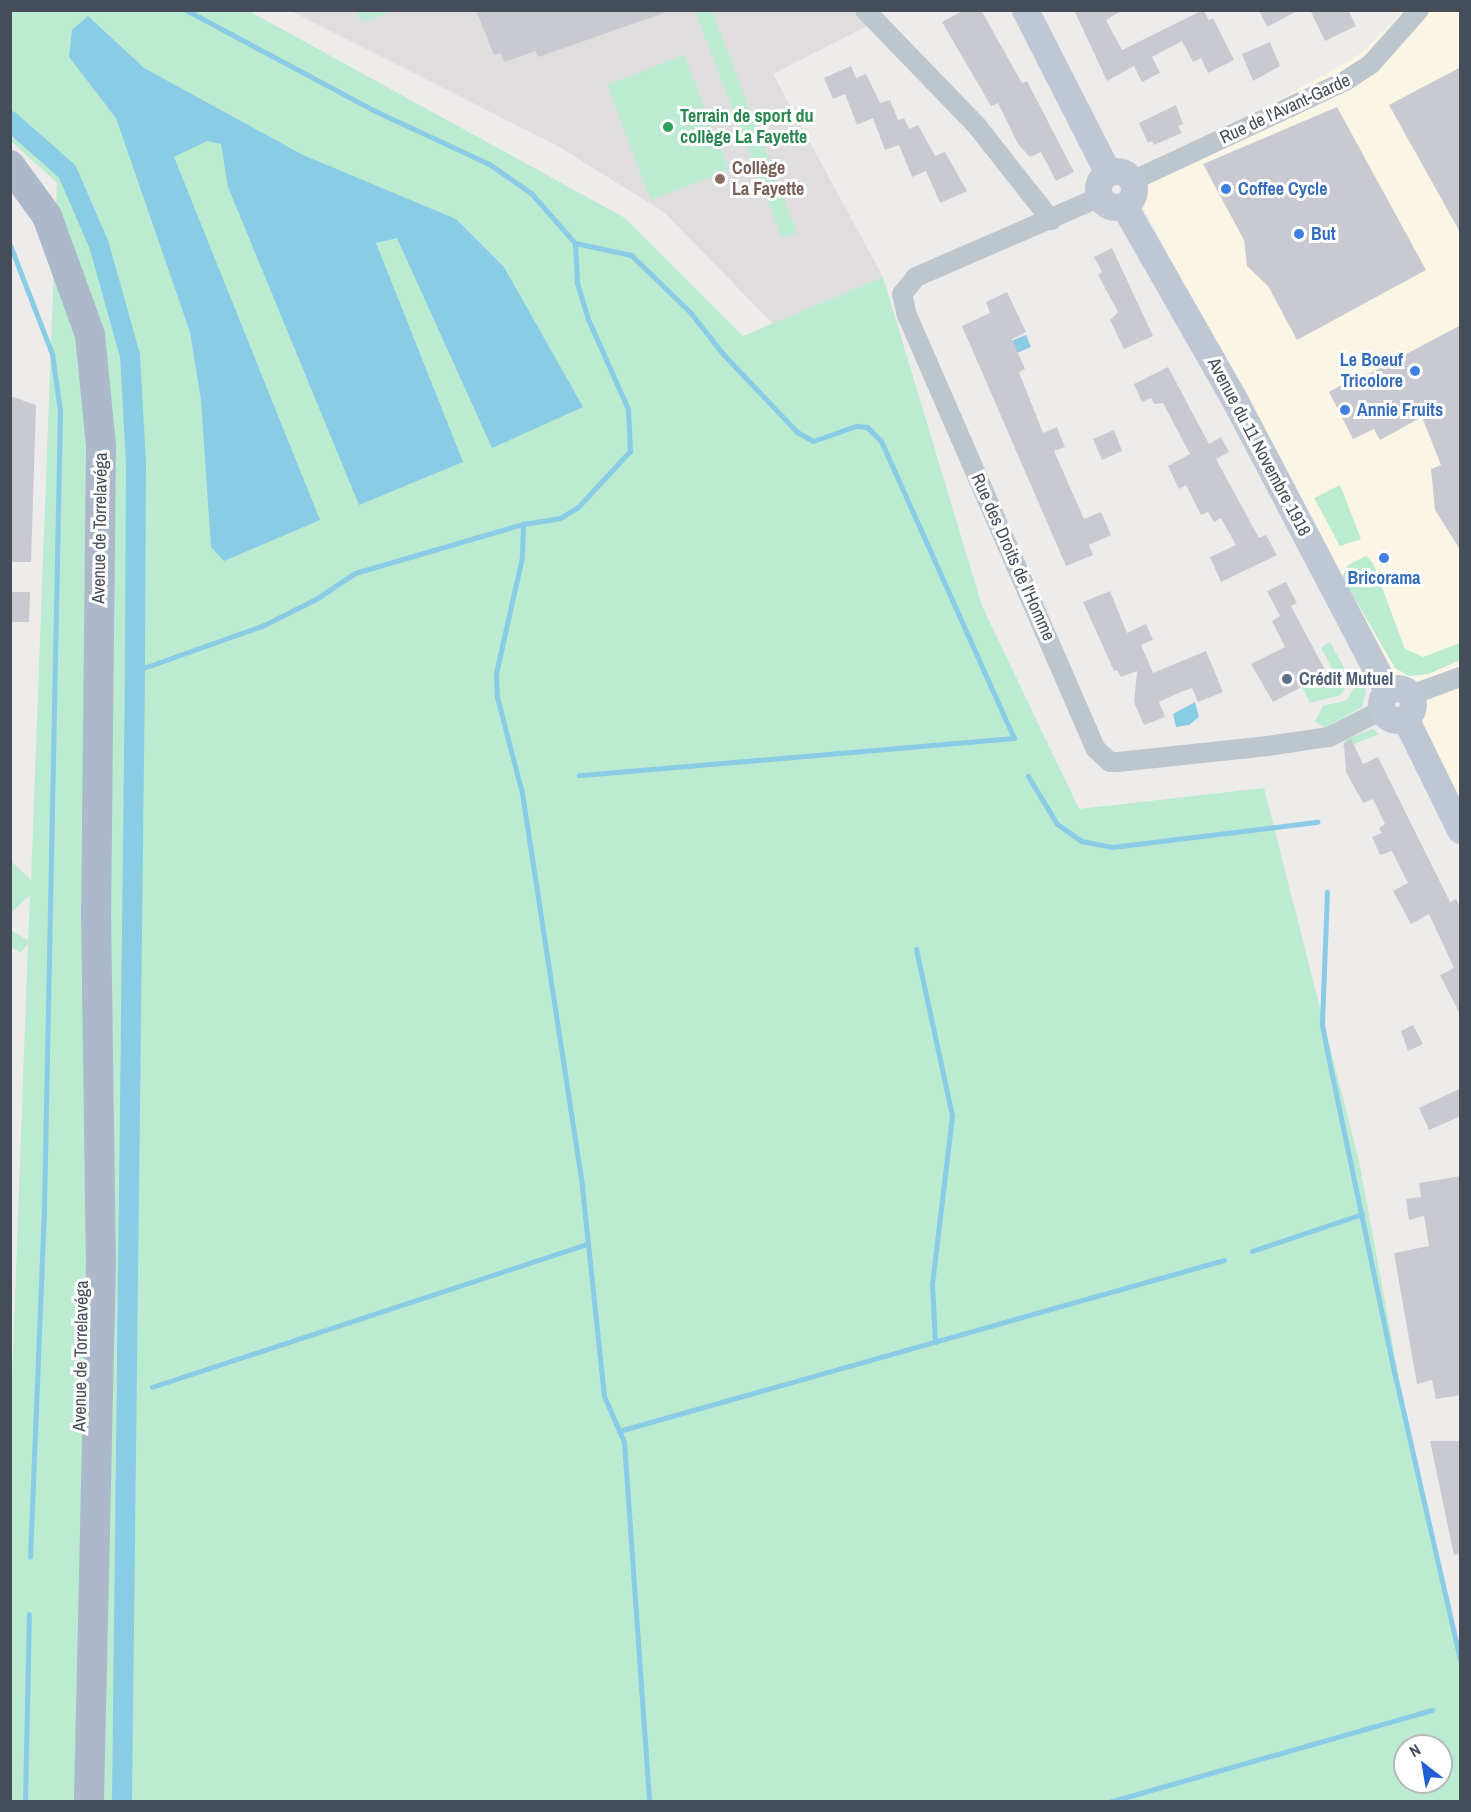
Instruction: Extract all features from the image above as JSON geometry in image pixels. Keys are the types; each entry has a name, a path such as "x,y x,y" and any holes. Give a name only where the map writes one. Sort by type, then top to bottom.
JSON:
{"main road":[{"name":"Avenue du 11 Novembre 1918","path":"1025,10 1116,189 1233,397 1461,830"},
{"name":"Avenue de Torrelavéga","path":"10,165 47,216 90,335 101,447 96,910 101,1259 89,1802"},
{"name":"Avenue de Torrelavéga","path":"76,1802 85,1110 96,910"}],"street":[{"path":"865,10 977,126 1051,220"},
{"name":"Rue de l'Avant-Garde","path":"1116,189 1351,78 1371,64 1419,10"},
{"name":"Rue des Droits de l'Homme","path":"1116,189 1051,220 916,277 902,294 907,315 1096,749 1110,762 1268,746 1329,737 1396,703"},
{"path":"1396,703 1461,677"}],"shaded area":[{"name":"Collège La Fayette","path":"291,11 855,11 869,25 773,74 883,277 773,324 664,212 556,145"},
{"path":"1403,11 1460,11 1460,821 1422,737 1129,180 1346,63 1363,52"}],"green space":[{"path":"360,10 392,11 364,22 357,13"},
{"path":"11,11 249,11 625,218 743,336 883,277 982,606 1079,809 1264,788 1359,1161 1399,1378 1460,1654 1460,1801 11,1801 11,1406 28,943 21,953 11,947 10,930 28,940 30,895 11,913 10,860 31,880 57,183 11,141"},
{"path":"695,11 712,11 797,233 782,238"},
{"name":"Terrain de sport du collège La Fayette","path":"684,55 729,170 651,200 607,85"},
{"path":"1340,485 1361,539 1340,546 1314,498"},
{"path":"1366,556 1373,563 1405,649 1423,657 1460,643 1460,660 1428,674 1409,676 1395,668 1342,577 1348,565"},
{"path":"1330,642 1350,679 1341,695 1310,703 1302,687 1332,669 1321,647"},
{"path":"1362,674 1366,691 1362,707 1325,728 1315,721 1323,706 1347,700"},
{"path":"1373,729 1379,734 1342,749 1346,739"}],"water":[{"path":"88,16 144,68 303,155 456,219 504,267 583,407 492,448 397,238 376,243 463,462 359,505 228,187 221,144 207,141 174,157 320,520 224,561 211,547 201,400 190,332 116,118 69,57 72,30"},
{"path":"1026,335 1031,347 1009,356 1004,344"},
{"path":"1195,702 1199,717 1189,725 1176,727 1173,714"}],"building":[{"path":"476,10 663,10 664,13 538,57 536,51 504,62 501,53 494,55"},
{"path":"964,10 981,10 1022,83 1027,81 1074,172 1056,181 1041,152 1030,157 1018,144 998,103 991,106 942,22"},
{"path":"1074,10 1123,10 1106,20 1122,50 1203,10 1209,20 1213,18 1234,60 1208,73 1201,58 1193,62 1182,41 1152,57 1160,73 1142,82 1134,66 1107,81"},
{"path":"1259,10 1299,10 1267,27"},
{"path":"1310,10 1348,10 1356,26 1325,41"},
{"path":"1270,42 1280,66 1253,81 1242,54"},
{"path":"851,66 856,78 866,74 880,103 890,100 898,120 904,118 909,129 918,125 935,156 945,152 967,191 940,203 926,171 912,177 899,145 885,150 873,118 857,125 845,94 833,99 824,78"},
{"path":"1461,67 1461,234 1389,105"},
{"path":"1176,105 1183,124 1178,126 1182,133 1154,145 1152,141 1148,143 1139,123"},
{"path":"1337,107 1426,270 1297,340 1268,286 1247,266 1244,240 1203,164"},
{"path":"1112,248 1153,336 1124,349 1110,320 1118,312 1098,275 1102,272 1094,257"},
{"path":"1007,292 1026,332 1012,339 1025,369 1019,372 1043,433 1057,427 1065,447 1054,451 1084,519 1101,512 1111,535 1089,545 1093,555 1066,566 962,326 990,313 986,302"},
{"path":"1461,325 1461,551 1435,510 1431,469 1441,465 1422,417 1380,440 1374,429 1353,439 1329,392 1347,382 1348,385"},
{"path":"1168,367 1209,444 1221,437 1229,452 1216,459 1259,538 1266,535 1277,555 1221,582 1210,557 1236,545 1221,518 1214,522 1208,512 1201,515 1186,485 1179,489 1168,466 1190,454 1163,403 1154,404 1151,398 1142,402 1134,384"},
{"path":"10,396 36,405 31,562 10,562"},
{"path":"1114,430 1122,451 1102,460 1093,439"},
{"path":"1286,582 1297,603 1291,606 1324,668 1320,677 1273,702 1251,664 1285,647 1272,621 1280,616 1267,591"},
{"path":"1110,591 1127,633 1146,624 1153,640 1141,645 1153,673 1206,651 1223,692 1198,702 1192,688 1176,694 1159,702 1165,717 1144,725 1134,702 1137,671 1121,677 1117,670 1114,671 1083,602"},
{"path":"10,592 30,592 29,622 10,622"},
{"path":"1351,739 1363,764 1378,757 1450,902 1456,899 1461,908 1461,1016 1440,975 1454,968 1429,914 1411,924 1393,891 1408,883 1392,851 1380,855 1372,837 1382,833 1379,828 1385,824 1373,799 1363,803 1346,772 1344,743"},
{"path":"1413,1025 1423,1044 1408,1051 1401,1031"},
{"path":"1461,1088 1461,1116 1429,1130 1419,1108"},
{"path":"1461,1176 1461,1395 1436,1399 1432,1380 1417,1384 1394,1253 1429,1246 1424,1216 1409,1220 1406,1199 1421,1197 1419,1183"},
{"path":"1430,1441 1461,1441 1461,1554 1454,1555"}],"waterway":[{"path":"186,10 373,110 489,164 531,193 575,243 631,255 690,312 723,354 797,432 813,441 856,426 867,427 881,441 1014,738 579,775"},
{"path":"10,121 67,171 99,245 130,355 136,463 135,671 122,1802"},
{"path":"135,671 264,625 316,599 355,573 523,524 560,518 578,507 630,451 628,409 588,319 577,282 575,243"},
{"path":"10,245 52,354 60,410 44,1209 30,1557"},
{"path":"523,524 522,557 496,673 497,697 522,793 582,1187 604,1396 624,1442 649,1802"},
{"path":"1028,776 1057,824 1081,841 1112,847 1317,822"},
{"path":"1327,892 1322,1025 1396,1380 1460,1660"},
{"path":"916,949 952,1116 932,1284 935,1342"},
{"path":"1252,1251 1362,1214"},
{"path":"152,1387 588,1244"},
{"path":"619,1431 1224,1260"},
{"path":"25,1802 29,1614"},
{"path":"1109,1802 1432,1710"}],"place":[{"name":"Terrain de sport du collège La Fayette","path":"668,127"},
{"name":"Collège La Fayette","path":"720,179"},
{"name":"Coffee Cycle","path":"1226,189"},
{"name":"But","path":"1299,234"},
{"name":"Le Boeuf Tricolore","path":"1415,371"},
{"name":"Annie Fruits","path":"1345,410"},
{"name":"Bricorama","path":"1384,558"},
{"name":"Crédit Mutuel","path":"1287,679"}]}
